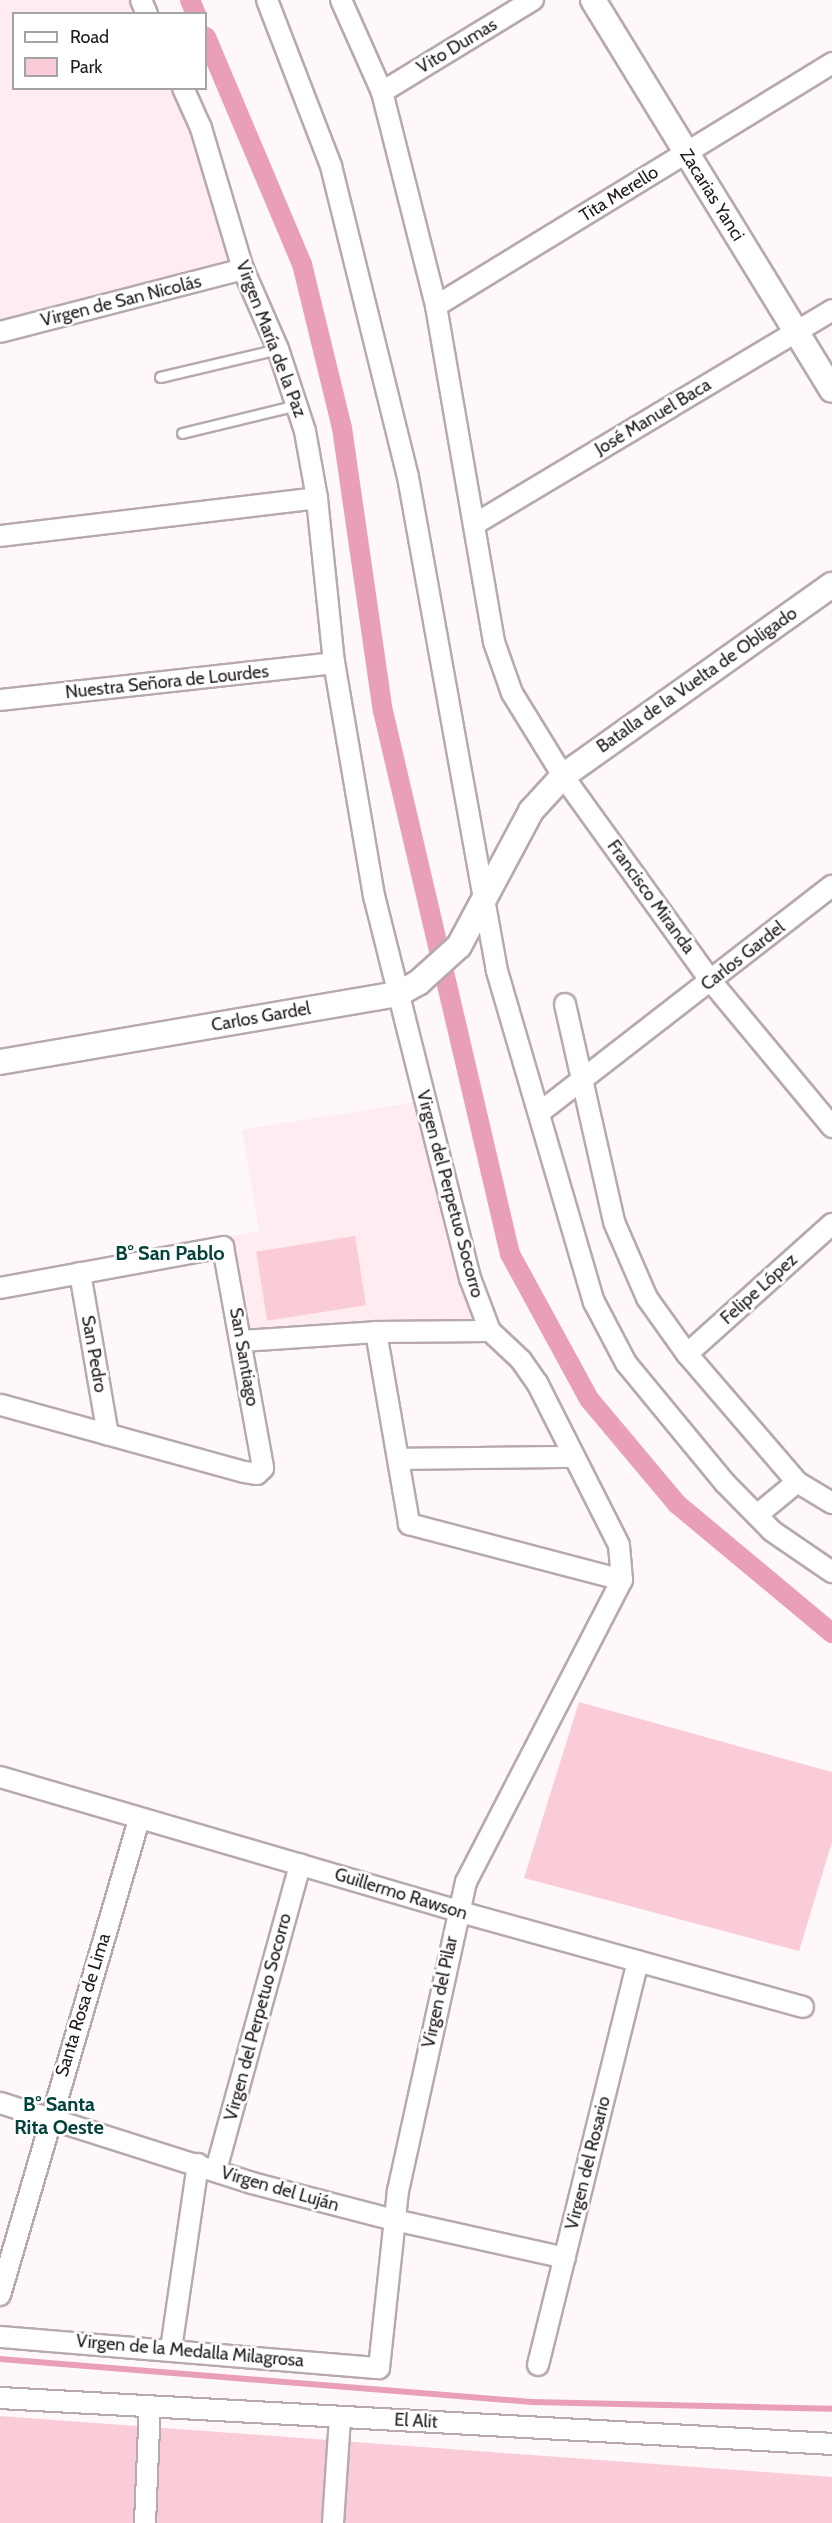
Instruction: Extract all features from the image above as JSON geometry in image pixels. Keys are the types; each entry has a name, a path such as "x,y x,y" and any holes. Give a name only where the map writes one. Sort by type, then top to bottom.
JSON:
{"street":[{"path":"267,0 331,166 408,477 497,972 594,1302 626,1364 660,1409 772,1531 832,1572"},
{"name":"Francisco Miranda","path":"341,0 382,92 436,306 494,642 512,693 563,776 711,981 832,1127"},
{"name":"Vito Dumas","path":"382,92 533,0"},
{"name":"Zacarias Yanci","path":"593,0 832,390"},
{"name":"Tita Merello","path":"436,306 832,63"},
{"name":"Virgen María de la Paz","path":"184,90 201,128 243,270 278,349 297,405 317,498 334,663 352,775"},
{"name":"Virgen de San Nicolás","path":"0,332 243,270"},
{"name":"José Manuel Baca","path":"475,524 832,310"},
{"path":"0,536 317,498"},
{"name":"Batalla de la Vuelta de Obligado","path":"484,904 531,811 563,776 832,585"},
{"name":"Nuestra Señora de Lourdes","path":"0,700 334,663"},
{"name":"Virgen del Perpetuo Socorro","path":"352,775 374,896 470,1278 490,1331 521,1360 537,1383 619,1545 622,1580"},
{"name":"Carlos Gardel","path":"539,1113 832,886"},
{"name":"Carlos Gardel","path":"0,1062 398,994 442,964 459,946 484,904"},
{"path":"565,1004 614,1222 647,1298 687,1354 797,1482 832,1503"},
{"name":"Felipe López","path":"687,1354 832,1224"},
{"name":"San Santiago","path":"80,1273 223,1247 242,1341 263,1468 258,1474 244,1472 108,1435"},
{"path":"0,1288 80,1273"},
{"name":"San Pedro","path":"80,1273 108,1435"},
{"path":"242,1341 376,1332 490,1331"},
{"path":"376,1332 409,1524 622,1580"},
{"path":"0,1405 108,1435"},
{"path":"399,1459 573,1457"},
{"path":"757,1515 797,1482"},
{"name":"Virgen del Pilar","path":"379,2368 394,2220 466,1882 622,1580"},
{"name":"Guillermo Rawson","path":"0,1777 458,1911 803,2007"},
{"name":"Santa Rosa de Lima","path":"0,2295 139,1819"},
{"name":"Virgen del Perpetuo Socorro","path":"171,2349 207,2167 300,1864"},
{"name":"Virgen del Rosario","path":"538,2365 638,1961"},
{"name":"Virgen del Luján","path":"0,2103 207,2167 394,2220 565,2258"},
{"name":"Virgen de la Medalla Milagrosa","path":"0,2337 171,2349 379,2368"},
{"name":"El Alit","path":"0,2398 832,2444"},
{"path":"145,2523 150,2406"},
{"path":"333,2523 340,2417"}],"lane":[{"path":"160,377 278,349"},
{"path":"183,434 297,405"}],"shaded area":[{"path":"0,0 141,0 147,12 12,12 12,90 181,90 242,269 0,331"},
{"path":"421,1101 482,1323 246,1337 224,1238 259,1231 242,1130"}],"green space":[{"path":"355,1236 366,1305 267,1321 256,1252"},
{"path":"579,1702 832,1772 832,1842 799,1951 524,1878"},
{"path":"0,2416 832,2477 832,2523 0,2523"}],"waterway":[{"path":"190,0 195,12"},
{"path":"207,39 302,264 342,428 383,711 510,1254 589,1399 677,1504 832,1633"},
{"path":"0,2359 532,2402 832,2409"}],"district":[{"name":"B° San Pablo","path":"170,1253"},
{"name":"B° Santa Rita Oeste","path":"59,2116"}]}
